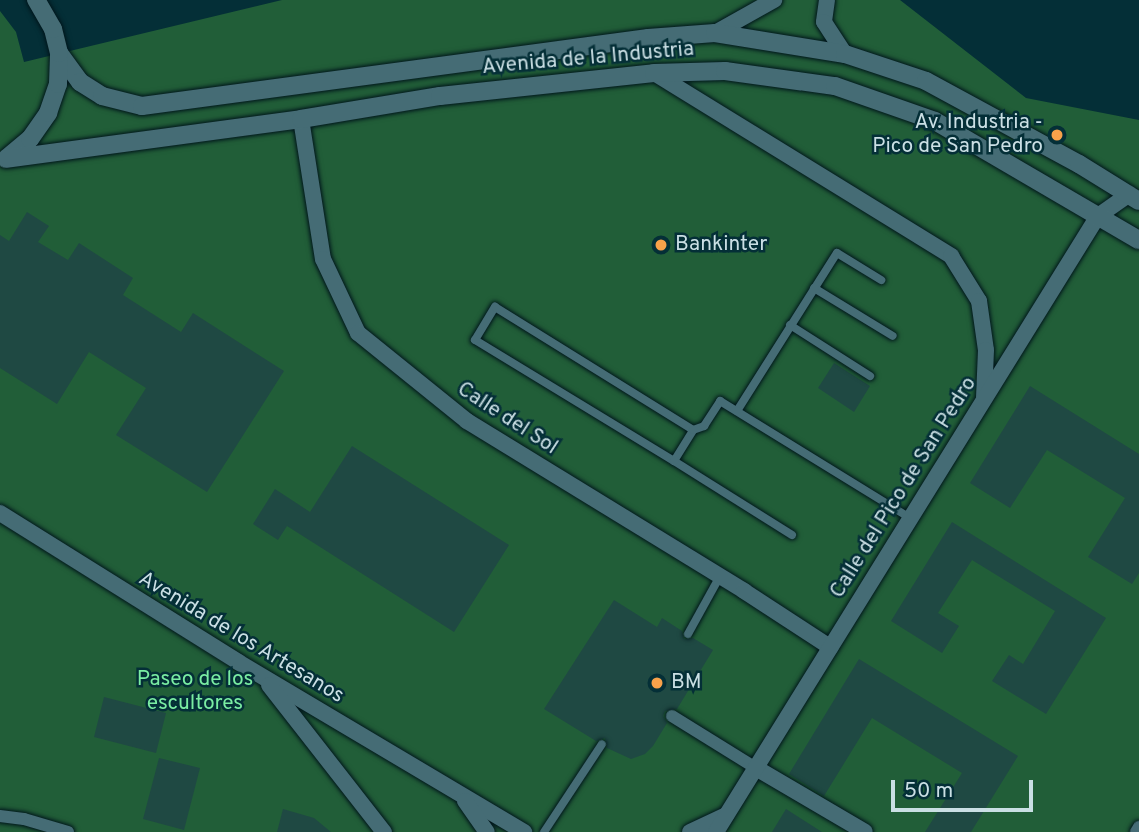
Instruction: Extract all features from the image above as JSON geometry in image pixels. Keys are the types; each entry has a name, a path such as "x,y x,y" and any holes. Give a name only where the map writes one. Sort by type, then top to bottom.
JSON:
{"street":[{"path":"715,33 774,0"},
{"path":"827,0 824,22 845,54"},
{"path":"3,160 30,139 48,113 58,84 59,53 53,29 41,2"},
{"name":"Avenida de la Industria","path":"59,53 80,82 102,96 142,106 648,37 715,33 845,54 938,87 1070,158 1134,198"},
{"name":"Avenida de la Industria","path":"3,160 301,119 440,96 654,73 725,71 835,86 935,121 1139,240"},
{"path":"654,73 951,256 979,301 986,350 984,399"},
{"name":"Calle del Sol","path":"301,119 323,259 358,333 467,421 720,576 830,647"},
{"name":"Calle del Pico de San Pedro","path":"716,832 1098,216 1134,198"},
{"name":"Avenida de los Artesanos","path":"0,513 264,677 524,832"},
{"path":"264,677 384,832"},
{"path":"672,716 865,832"},
{"name":"Avenida de los Artesanos","path":"462,796 487,832"},
{"path":"690,832 726,815"},
{"path":"0,816 24,818 68,832"},
{"path":"1136,832 1139,827"}],"lane":[{"path":"737,411 837,253 881,280"},
{"path":"814,288 893,336"},
{"path":"693,430 495,307 475,340 792,535"},
{"path":"790,326 870,376"},
{"path":"674,461 693,430 704,426 720,401 910,518"},
{"path":"688,634 720,576"},
{"path":"544,832 601,744"}],"green space":[{"name":"Paseo de los escultores","path":"282,0 900,0 1026,98 1139,120 1139,832 0,832 0,11 16,32 24,62"}],"building":[{"path":"27,212 49,226 38,242 68,260 79,243 133,278 123,295 181,332 193,313 284,371 207,492 116,435 146,388 89,352 57,404 0,368 0,235 9,241"},
{"path":"834,363 870,386 854,412 818,388"},
{"path":"1030,386 1139,454 1139,573 1132,584 1088,557 1125,498 1047,450 1010,508 970,483"},
{"path":"352,446 509,545 454,632 287,526 278,540 253,524 275,489 310,512"},
{"path":"952,522 1106,618 1046,714 992,681 1009,655 1023,664 1055,611 972,560 938,613 959,626 942,653 891,621"},
{"path":"614,600 657,627 662,618 682,631 684,639 693,638 713,650 677,709 665,711 663,716 667,723 653,746 645,754 631,759 607,748 605,738 596,741 544,709"},
{"path":"859,659 1018,756 971,832 925,832 962,773 872,718 824,796 789,774"},
{"path":"104,697 166,713 156,753 94,737"},
{"path":"159,758 200,768 184,830 143,819"},
{"path":"283,809 314,818 331,832 277,832"},
{"path":"786,809 822,832 772,832"}],"place":[{"name":"Av. Industria - Pico de San Pedro","path":"1057,135"},
{"name":"Bankinter","path":"661,245"},
{"name":"BM","path":"657,683"}]}
